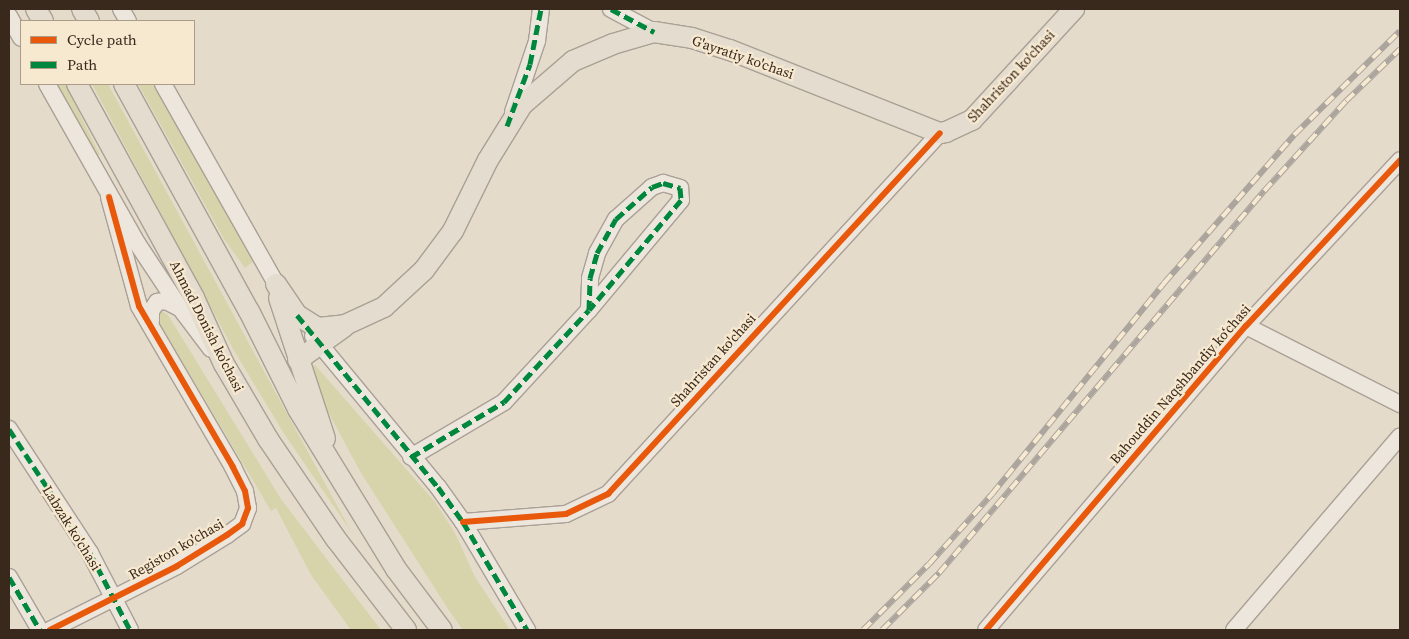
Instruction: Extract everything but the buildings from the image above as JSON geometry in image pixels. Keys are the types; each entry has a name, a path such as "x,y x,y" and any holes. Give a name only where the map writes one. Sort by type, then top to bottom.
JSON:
{"main road":[{"path":"36,9 42,20"},
{"path":"82,9 88,20"},
{"name":"Shahriston ko'chasi","path":"940,133 952,131 972,120 1074,9"},
{"name":"G'ayratiy ko'chasi","path":"345,326 384,307 424,270 452,231 508,126 538,88 573,61 612,44 654,32 730,50 940,133"},
{"name":"Ahmad Donish ko'chasi","path":"78,85 194,298 224,364 298,484 406,630"},
{"path":"125,85 249,311 298,409 396,569 442,630"},
{"path":"276,284 298,360 338,475"},
{"path":"276,284 297,315 318,328 345,326"},
{"path":"298,360 345,326"}],"street":[{"path":"121,9 127,20"},
{"name":"G'ayratiy ko'chasi","path":"508,126 530,64 541,9"},
{"path":"611,9 654,32"},
{"path":"9,16 20,36"},
{"path":"47,85 109,196 180,308 224,364"},
{"path":"164,85 276,284"},
{"name":"Shahristan ko'chasi","path":"463,522 566,514 608,494 940,133"},
{"name":"Bahouddin Naqshbandiy koʻchasi","path":"986,630 1246,326 1400,160"},
{"path":"411,457 504,402 589,310 681,200 682,193 672,183 662,183 652,187 616,219 597,253 590,278 589,310"},
{"name":"Registon ko'chasi","path":"50,630 114,599 227,535 242,524 248,508 245,491 234,467 151,321 139,306 109,196"},
{"path":"151,321 151,311 157,302 166,301 180,308"},
{"path":"297,315 463,522 527,630"},
{"path":"1246,326 1400,404"},
{"name":"Labzak ko'chasi","path":"9,429 90,553 130,630"},
{"path":"1234,630 1400,436"},
{"path":"9,577 40,630"}],"shaded area":[{"path":"56,85 65,85 100,155 93,157"},
{"path":"93,85 109,85 352,533 283,432 233,349"},
{"path":"139,85 156,85 255,260 245,268 224,239"},
{"path":"162,311 168,315 281,499 381,630 351,630 311,575 276,508 271,511 157,319"},
{"path":"315,365 435,502 455,533 475,577 510,630 463,630 361,473 326,408 311,366"}],"railway":[{"path":"863,630 929,564 992,494 1164,283 1294,135 1400,31"},
{"path":"882,630 939,573 1264,191 1346,101 1400,49"}],"marked path":[{"path":"507,126 530,64 541,9"},
{"path":"611,9 654,32"},
{"path":"411,457 504,402 589,310 590,278 597,253 616,219 652,187 663,183 680,188 681,200 589,310"},
{"path":"297,315 438,487 463,522 527,630"},
{"path":"9,429 90,553 130,630"},
{"path":"9,577 40,630"}],"cycle path":[{"path":"463,522 566,514 608,494 940,133"},
{"path":"986,630 1246,326 1400,160"},
{"path":"50,630 177,566 242,524 248,508 245,491 233,467 139,306 109,197"}]}
